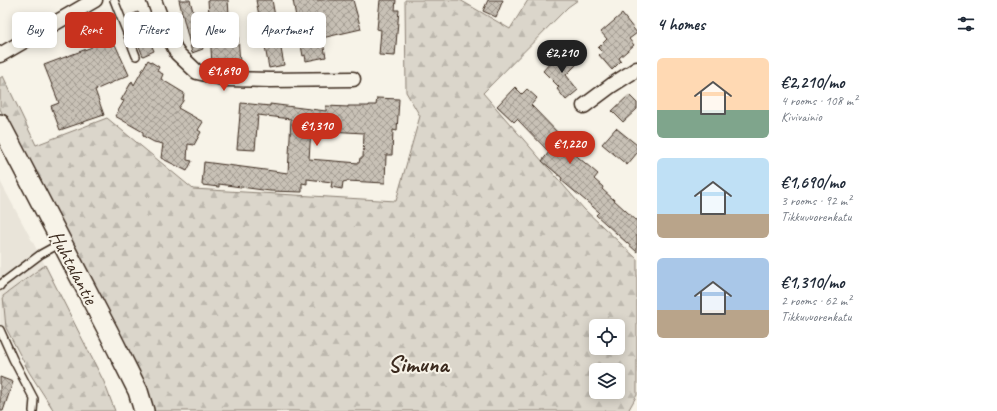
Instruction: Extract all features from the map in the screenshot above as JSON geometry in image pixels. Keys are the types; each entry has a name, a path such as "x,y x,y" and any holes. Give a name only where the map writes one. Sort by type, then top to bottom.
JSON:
{"main road":[{"name":"Huhtalantie","path":"0,124 112,339 138,392 144,411"}],"street":[{"path":"0,55 94,0"},
{"path":"154,0 163,24 177,53 197,72 227,79 353,79"},
{"path":"584,106 612,85 637,70"}],"lane":[{"path":"114,0 136,56"},
{"path":"0,285 41,254 62,243"},
{"path":"0,330 34,400 34,411"}],"shaded area":[{"path":"0,181 45,265 3,296 6,328 0,328"}],"green space":[{"path":"405,0 460,0 510,29 528,0 578,0 568,7 483,93 584,209 637,259 637,395 628,411 154,411 139,370 98,296 0,109 0,78 3,76 36,145 107,118 193,189 396,201 420,116 406,92"},
{"path":"45,265 104,382 115,411 54,411 29,372 6,328 3,296"}],"building":[{"path":"179,0 190,0 193,12 191,12 191,48 203,49 192,53"},
{"path":"208,0 228,0 229,12 209,12"},
{"path":"256,0 272,0 274,12 258,12"},
{"path":"293,0 353,0 361,29 326,37 326,12 295,12"},
{"path":"380,0 396,0 395,10 399,10 395,56 379,55 381,30 377,29"},
{"path":"488,0 503,0 496,17 483,11"},
{"path":"622,14 637,33 629,39 634,45 619,58 621,61 612,70 599,55 602,52 598,48 607,39 601,32"},
{"path":"116,47 129,75 95,90 104,115 60,130 51,106 59,103 44,65 89,48 116,48"},
{"path":"140,48 153,48 154,51 143,56"},
{"path":"211,48 239,48 240,63 212,65"},
{"path":"265,48 281,48 284,65 269,68"},
{"path":"302,48 324,48 326,57 306,61 305,55 303,56"},
{"path":"562,49 577,64 566,75 578,90 566,100 557,89 559,87 543,71"},
{"path":"148,60 159,67 157,71 163,74 161,79 184,93 183,101 178,108 203,122 198,130 201,132 194,145 188,144 187,160 192,161 187,171 161,158 163,144 154,142 143,136 143,132 115,116 124,101 121,100 132,81 134,85"},
{"path":"515,87 522,94 527,89 537,98 531,105 562,137 563,136 576,147 572,152 598,174 594,179 603,187 602,189 637,221 637,252 596,215 599,212 561,180 562,178 542,161 549,152 517,119 514,122 497,106"},
{"path":"629,95 637,103 637,109 623,122 612,111"},
{"path":"377,98 399,99 397,131 393,130 392,155 386,155 385,183 347,181 343,182 342,189 331,187 332,182 307,179 307,184 302,183 302,192 270,191 219,184 219,187 202,185 204,162 288,173 291,119 258,115 255,150 237,149 241,103 270,106 270,104 326,111 326,106 348,107 376,105","holes":["311,130 364,133 363,158 360,158 359,163 309,159"]},
{"path":"616,128 637,145 637,153 627,165 602,144"},
{"path":"0,377 13,382 3,411 0,411"}],"district":[{"name":"Simuna","path":"418,364"}]}
